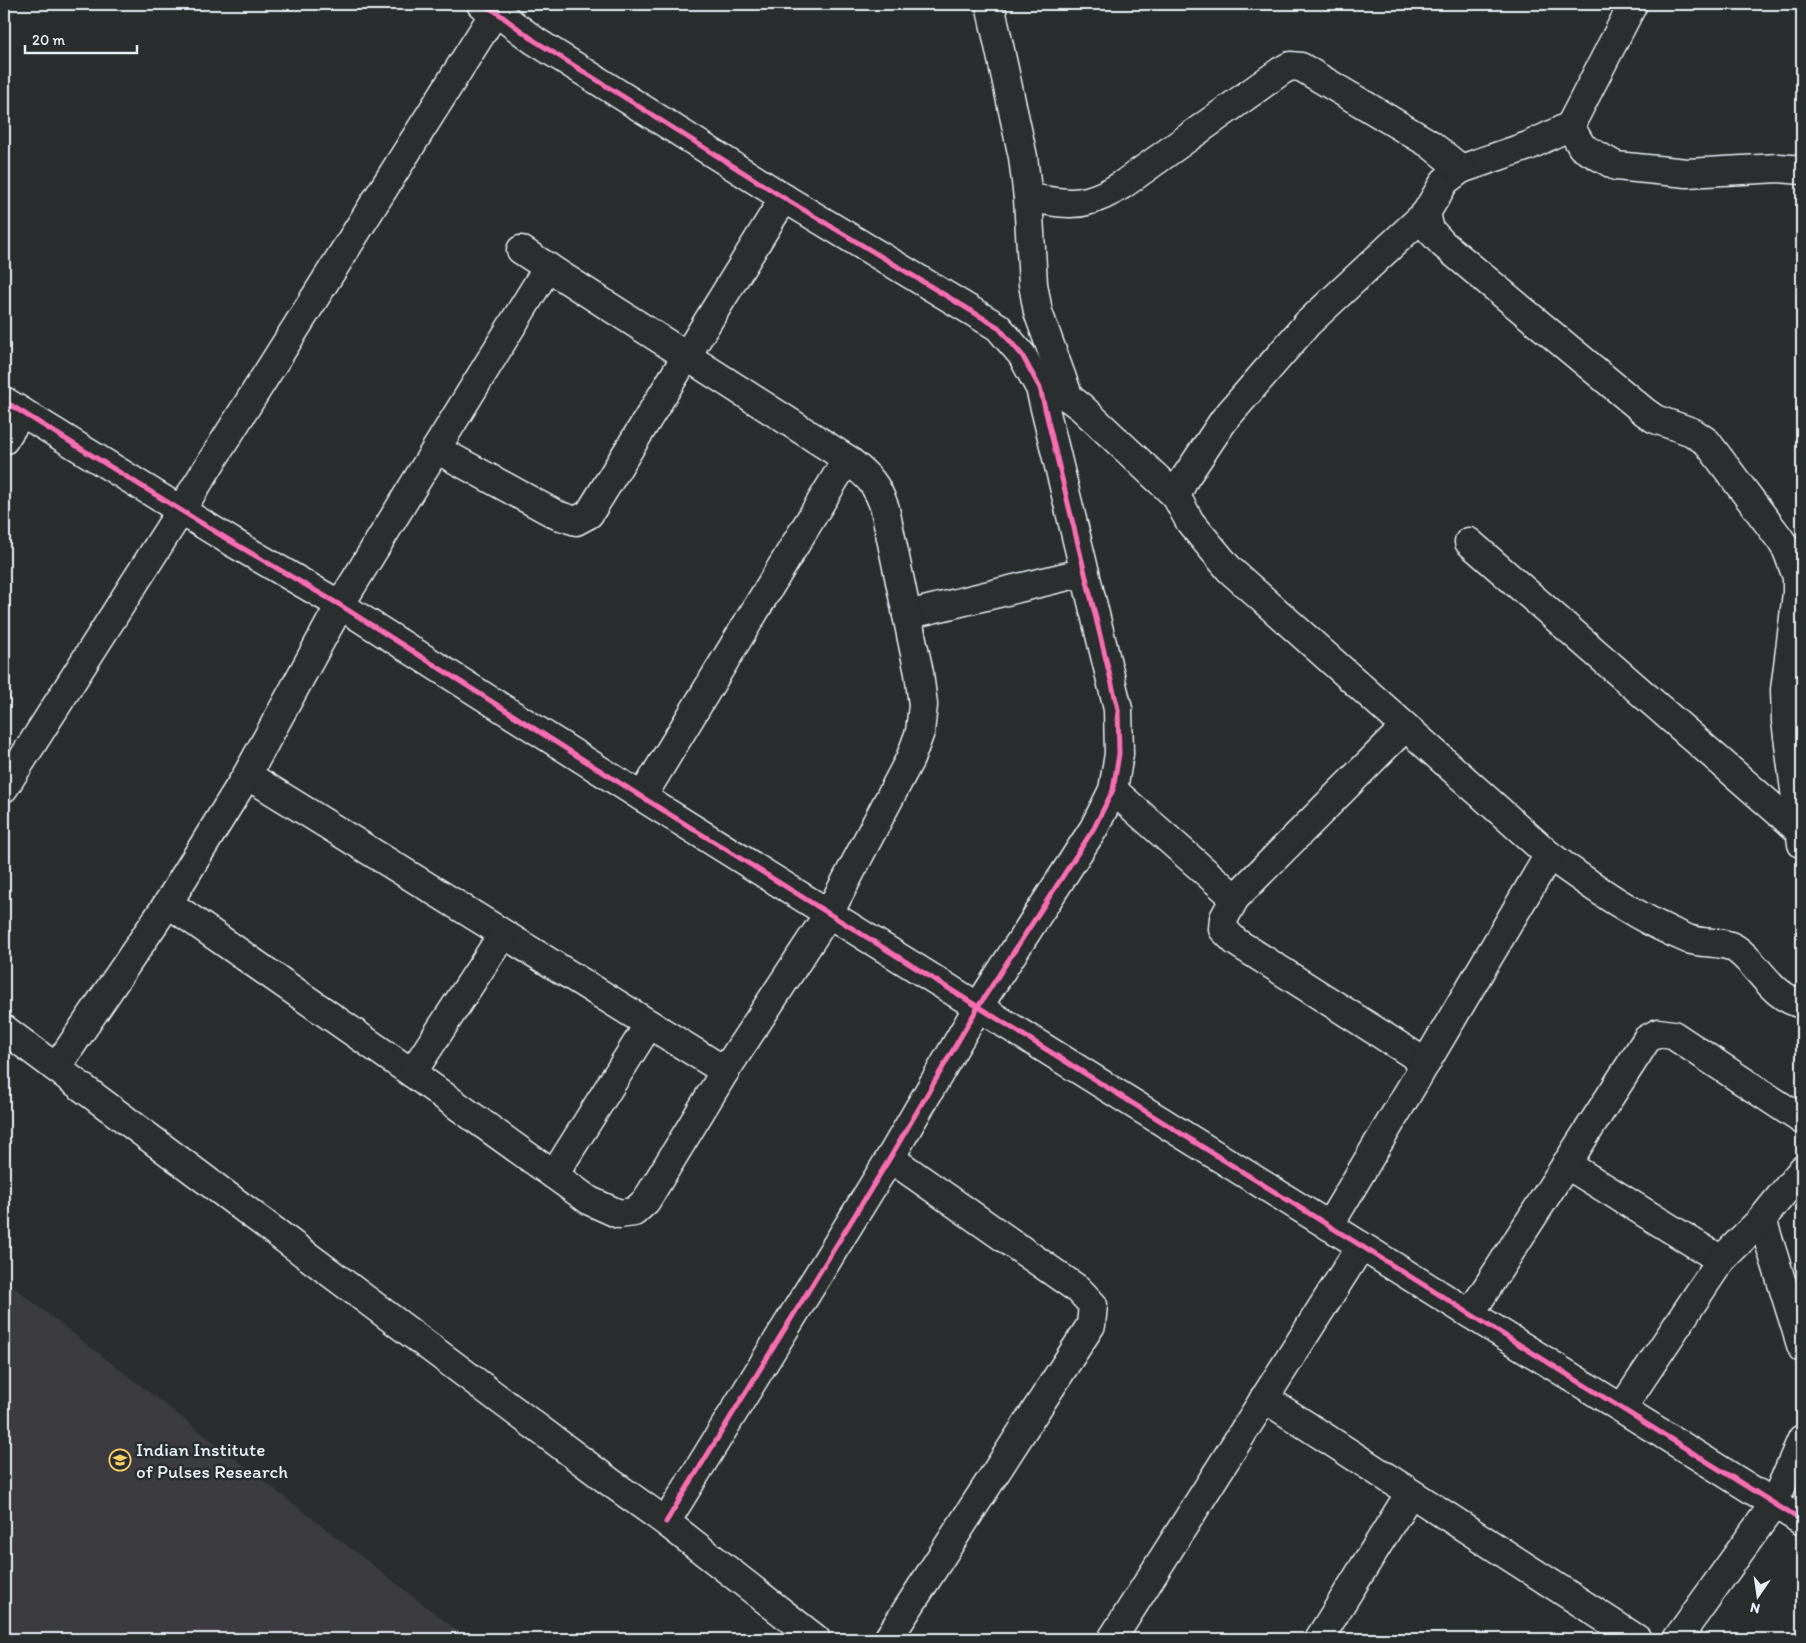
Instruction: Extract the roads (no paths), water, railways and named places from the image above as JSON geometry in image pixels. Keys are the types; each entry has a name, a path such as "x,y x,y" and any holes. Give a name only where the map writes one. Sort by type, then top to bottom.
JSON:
{"street":[{"path":"990,4 1024,158 1033,284 1038,312 1069,398"},
{"path":"1176,496 1185,478 1224,420 1307,324 1426,213 1445,181 1461,169 1528,146 1570,126 1633,4"},
{"path":"4,788 181,510 492,6 535,41 784,198 998,327 1022,354 1040,388 1118,709 1119,754 1112,790 1094,828 978,1007 890,1158 666,1522"},
{"path":"1028,198 1085,202 1103,196 1122,185 1290,66 1301,67 1430,144 1461,169"},
{"path":"1570,126 1582,147 1616,166 1687,173 1779,168 1802,170"},
{"path":"436,449 557,515 576,520 589,514 784,198"},
{"path":"1426,213 1430,230 1443,244 1645,412 1660,421 1692,432 1707,442 1780,539 1794,566 1797,577 1797,593 1785,690 1786,721 1797,760 1801,837"},
{"path":"168,904 412,1073 590,1202 619,1214 634,1212 646,1201 725,1071 829,914 910,759 920,732 923,705 919,673 885,509 879,491 868,477 848,459 521,250"},
{"path":"56,1068 168,904 247,775 340,605 548,267"},
{"path":"1040,388 1054,390 1069,398 1096,421 1176,496 1190,522 1230,570 1548,856 1619,905 1639,916 1690,940 1704,944 1725,944 1736,949 1780,994 1791,1002 1802,1004"},
{"path":"4,440 13,406 232,542 340,605 642,797 1802,1521"},
{"path":"642,797 848,459"},
{"path":"1469,542 1801,837"},
{"path":"907,616 1085,572"},
{"path":"1405,727 1235,898 1224,918 1224,929 1236,942 1426,1063"},
{"path":"247,775 725,1071"},
{"path":"1112,790 1235,898"},
{"path":"1329,1226 1548,856"},
{"path":"412,1073 503,934"},
{"path":"554,1175 649,1024"},
{"path":"4,1029 666,1522 816,1639"},
{"path":"1470,1314 1647,1039 1658,1033 1673,1035 1802,1120"},
{"path":"888,1639 1091,1325 1093,1305 1079,1290 890,1158"},
{"path":"1566,1164 1721,1260"},
{"path":"1622,1408 1721,1260 1762,1219 1802,1170"},
{"path":"1762,1219 1802,1348"},
{"path":"1112,1639 1361,1246"},
{"path":"1264,1398 1637,1639"},
{"path":"1677,1639 1774,1504 1802,1440"},
{"path":"1319,1639 1410,1493"}],"place":[{"name":"Indian Institute of Pulses Research","path":"120,1460"}]}
